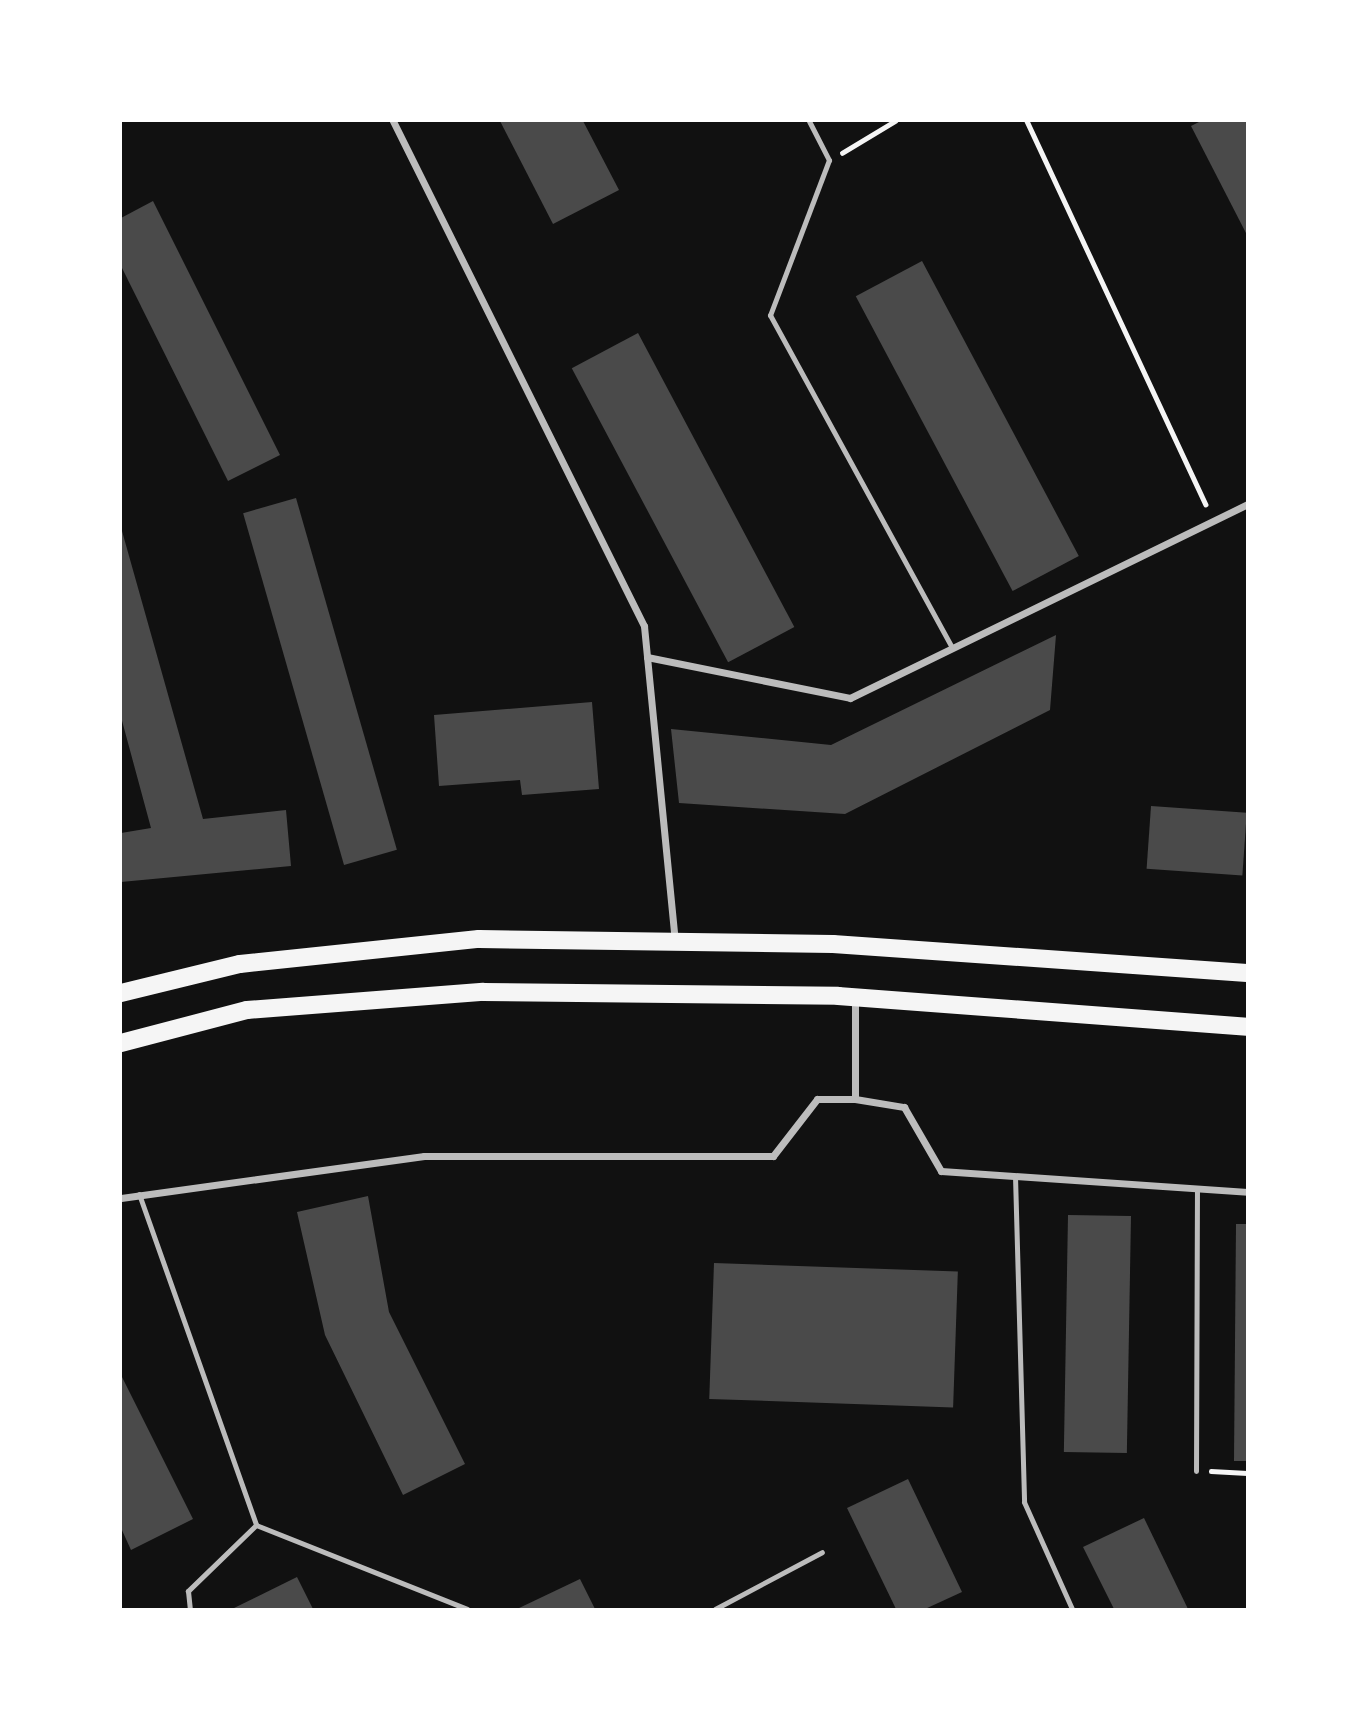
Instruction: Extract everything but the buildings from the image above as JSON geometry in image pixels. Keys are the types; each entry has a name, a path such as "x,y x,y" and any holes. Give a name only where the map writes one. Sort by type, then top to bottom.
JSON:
{"main road":[{"path":"121,993 240,964 479,939 833,944 1247,973"},
{"path":"121,1043 247,1010 483,992 855,998 1247,1027"}],"street":[{"path":"393,121 644,626 675,942"},
{"path":"647,657 850,698 1247,504"},
{"path":"855,998 855,1099"},
{"path":"121,1198 424,1156 773,1156 817,1099 855,1099 904,1107 941,1171 1247,1192"}],"lane":[{"path":"809,121 830,160 770,315 952,648"},
{"path":"1015,1176 1024,1502 1072,1609"},
{"path":"1196,1471 1197,1188"},
{"path":"139,1194 256,1525 467,1609"},
{"path":"190,1609 188,1591 256,1525"},
{"path":"715,1609 822,1552"}],"path":[{"path":"830,160 895,121"},
{"path":"1027,121 1214,520"},
{"path":"1196,1471 1247,1473"}]}
